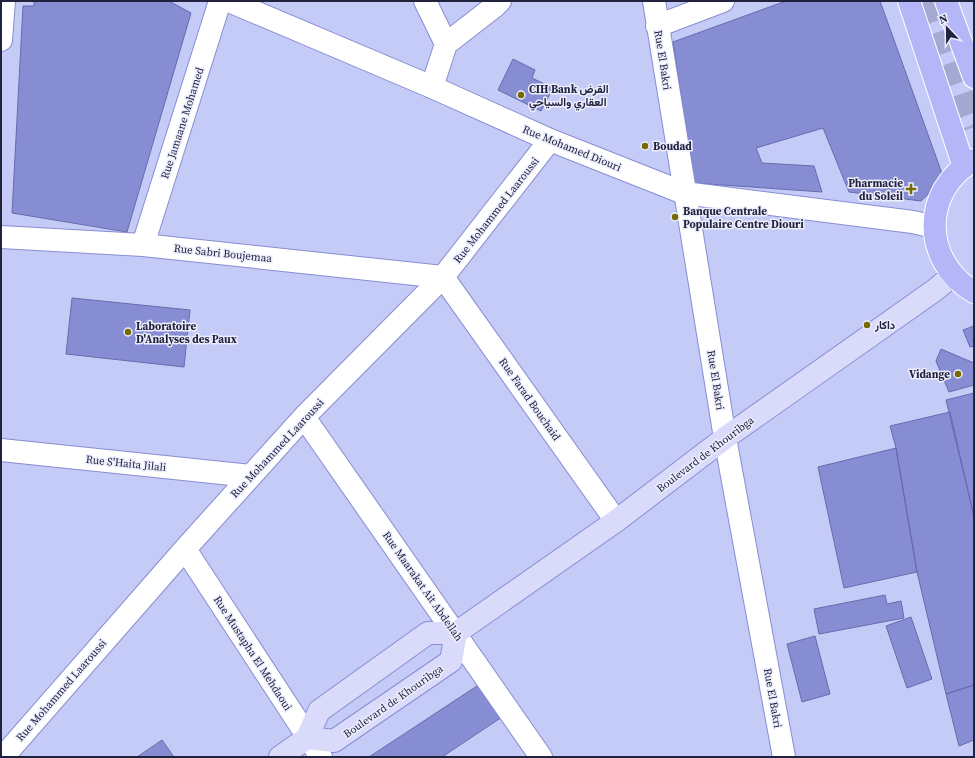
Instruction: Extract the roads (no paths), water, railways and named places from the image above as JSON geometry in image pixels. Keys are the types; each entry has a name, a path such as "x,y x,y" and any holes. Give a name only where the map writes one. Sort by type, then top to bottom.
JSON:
{"main road":[{"path":"909,1 969,163 953,177 944,190 938,204 934,227 939,253 953,276 974,292"},
{"path":"946,1 974,77"},
{"name":"Boulevard de Khouribga","path":"308,738 334,741 451,661 456,633 616,521 725,438 953,276"},
{"path":"280,757 308,738 319,711 428,633 456,633"}],"street":[{"path":"1,40 4,1"},
{"name":"Rue Jamaane Mohamed","path":"143,245 220,1"},
{"name":"Rue Mohamed Diouri","path":"230,1 432,87 550,140 684,193 913,222 934,227"},
{"path":"425,1 446,44"},
{"path":"432,87 446,44 500,1"},
{"name":"Rue El Bakri","path":"654,1 725,438 784,757"},
{"path":"657,26 723,1"},
{"name":"Rue Mohammed Laaroussi","path":"3,757 185,549 304,417 443,277 550,140"},
{"name":"Rue Sabri Boujemaa","path":"1,237 143,245 443,277"},
{"name":"Rue Farad Bouchaid","path":"443,277 616,521"},
{"name":"Rue Maarakat Ait Abdellah","path":"304,417 541,757"},
{"name":"Rue S'Haita Jilali","path":"1,450 251,476"},
{"name":"Rue Mustapha El Mehdaoui","path":"185,549 321,757"}],"tunnel":[{"path":"927,1 974,127"}],"place":[{"name":"CIH Bank القرض العقاري والسياحي","path":"521,95"},
{"name":"Boudad","path":"645,146"},
{"name":"Pharmacie du Soleil","path":"911,189"},
{"name":"Banque Centrale Populaire Centre Diouri","path":"675,217"},
{"name":"داكار","path":"867,325"},
{"name":"Laboratoire D'Analyses des Paux","path":"128,332"},
{"name":"Vidange","path":"958,374"}]}
